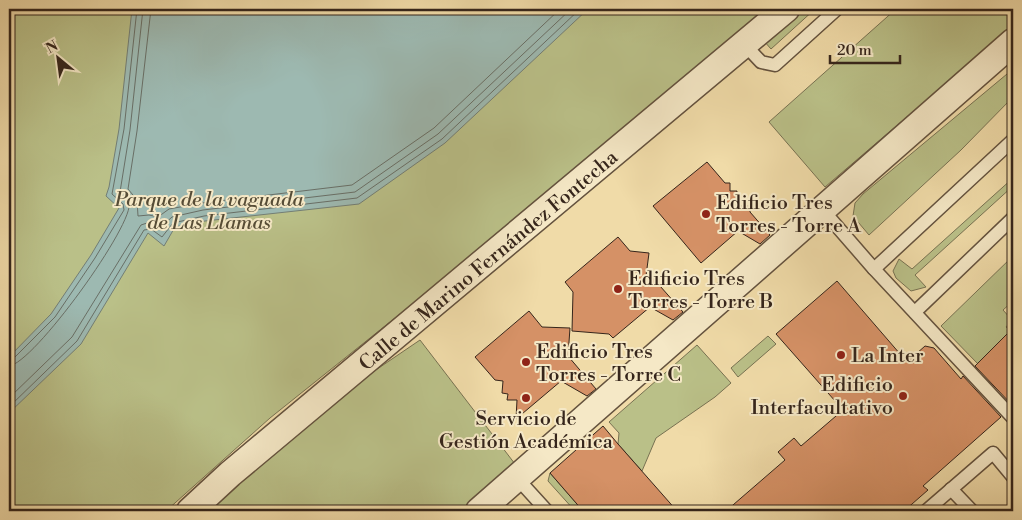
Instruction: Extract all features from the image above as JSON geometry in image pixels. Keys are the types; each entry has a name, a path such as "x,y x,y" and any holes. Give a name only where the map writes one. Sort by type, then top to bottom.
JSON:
{"street":[{"name":"Calle de Marino Fernández Fontecha","path":"190,511 230,474 786,9"},
{"path":"479,511 1013,42"}],"lane":[{"path":"745,45 761,62 775,65 837,9"},
{"path":"874,269 1013,140"},
{"path":"822,208 874,269 1013,418"},
{"path":"915,312 1013,218"},
{"path":"926,511 993,453 1013,477"},
{"path":"516,477 547,511"},
{"path":"951,489 972,511"}],"green space":[{"name":"Parque de la vaguada de Las Llamas","path":"9,9 766,9 445,278 270,418 166,511 9,511"},
{"path":"800,9 815,9 771,49 764,41"},
{"path":"896,9 1013,9 1013,26 825,187 769,122"},
{"path":"1013,69 1013,97 961,150 869,235 853,216 855,203 863,194"},
{"path":"1013,178 1013,186 915,275 926,287 911,291 896,278 893,271 899,259 912,269"},
{"path":"1013,256 1013,301 1003,310 1012,320 1006,327 1010,331 978,364 941,326"},
{"path":"768,336 776,344 738,377 731,368"},
{"path":"420,340 515,464 462,511 204,511 336,397"},
{"path":"697,345 731,383 715,397 656,438 642,471 618,444 619,433 609,422"},
{"path":"550,473 583,511 575,511 548,481"}],"water":[{"path":"132,9 588,9 445,143 359,204 205,221 175,227 164,246 148,233 81,344 9,413 9,357 51,314 91,255 119,208 106,196 119,129"}],"building":[{"name":"Edificio Tres Torres - Torre A","path":"707,162 725,183 730,183 730,191 737,191 735,206 750,206 750,212 770,235 760,244 738,231 701,263 653,206"},
{"name":"Edificio Tres Torres - Torre B","path":"618,237 630,251 649,253 646,276 658,277 657,286 660,286 683,312 673,320 650,307 613,338 609,334 572,331 573,292 565,282"},
{"name":"Edificio Interfacultativo","path":"837,281 907,362 925,346 934,348 961,379 963,376 1001,417 923,486 928,490 904,511 726,511 785,460 778,452 794,438 801,446 843,410 776,334"},
{"name":"Edificio Tres Torres - Torre C","path":"529,311 542,327 570,328 568,356 596,389 587,396 561,381 516,419 517,400 507,400 508,394 502,393 503,381 495,380 475,357"},
{"path":"1013,328 1013,406 975,366"},
{"path":"603,426 677,511 583,511 550,473"}],"place":[{"name":"Edificio Tres Torres - Torre A","path":"706,214"},
{"name":"Edificio Tres Torres - Torre B","path":"618,289"},
{"name":"La Inter","path":"841,355"},
{"name":"Edificio Tres Torres - Torre C","path":"526,362"},
{"name":"Edificio Interfacultativo","path":"903,396"},
{"name":"Servicio de Gestión Académica","path":"526,398"}]}
